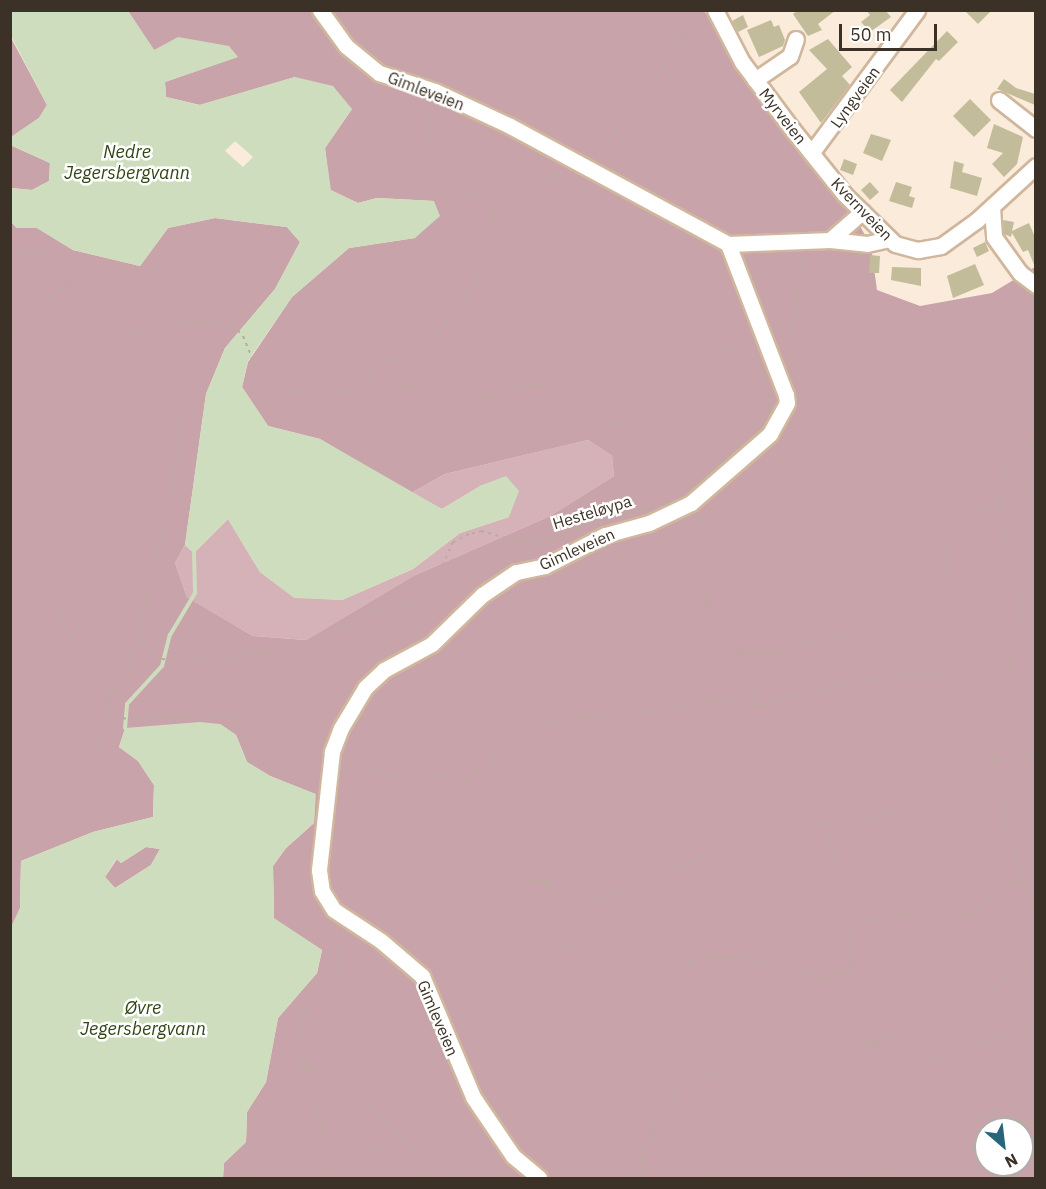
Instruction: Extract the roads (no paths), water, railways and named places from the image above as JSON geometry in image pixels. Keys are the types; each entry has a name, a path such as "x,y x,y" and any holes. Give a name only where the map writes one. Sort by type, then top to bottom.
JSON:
{"street":[{"name":"Gimleveien","path":"320,10 366,65 379,74 435,92 510,126 580,165 611,178 728,244 787,403 770,434 691,503 649,523 605,535 545,566 516,572 494,586 432,644 373,680 341,728 332,752 319,877 322,891 334,910 381,941 422,976 473,1097 520,1163 539,1179"},
{"name":"Myrveien","path":"715,10 725,34 755,80 812,152"},
{"name":"Lyngveien","path":"812,152 917,10"},
{"name":"Myrveien","path":"755,80 790,56 796,39"},
{"path":"999,100 1035,129"},
{"name":"Kvernveien","path":"812,152 862,212 889,239 909,249 931,249 953,239 992,207 1035,166"},
{"path":"992,207 994,237 1020,273 1035,285"},
{"path":"830,240 862,212"},
{"path":"728,244 830,240 867,244 889,239"}],"water":[{"name":"Nedre Jegersbergvann","path":"10,11 128,11 154,50 178,37 229,46 238,57 165,82 166,97 199,105 295,77 333,86 352,109 325,148 331,190 358,203 377,198 434,201 440,216 415,238 349,248 292,297 248,361 242,387 268,426 320,439 442,509 482,485 506,476 519,491 509,517 460,533 413,569 342,600 294,598 260,572 228,519 194,553 185,545 206,394 225,348 275,289 300,242 287,227 215,218 168,228 140,266 73,250 37,228 17,228 11,222 11,188 32,190 49,181 50,163 11,145 11,137 39,118 47,105 11,36","holes":["235,141 253,157 243,167 225,151"]},
{"name":"Øvre Jegersbergvann","path":"200,722 220,724 236,735 247,762 270,776 316,794 314,823 286,848 273,866 274,918 322,950 317,973 278,1018 266,1082 247,1112 246,1142 224,1163 223,1178 11,1178 10,929 20,908 21,861 93,832 153,817 154,785 138,761 119,747 125,728","holes":["146,847 160,849 151,865 115,888 105,877 116,859 121,863"]}],"waterway":[{"path":"125,728 127,704 162,666 170,635 195,593 194,553"}]}
